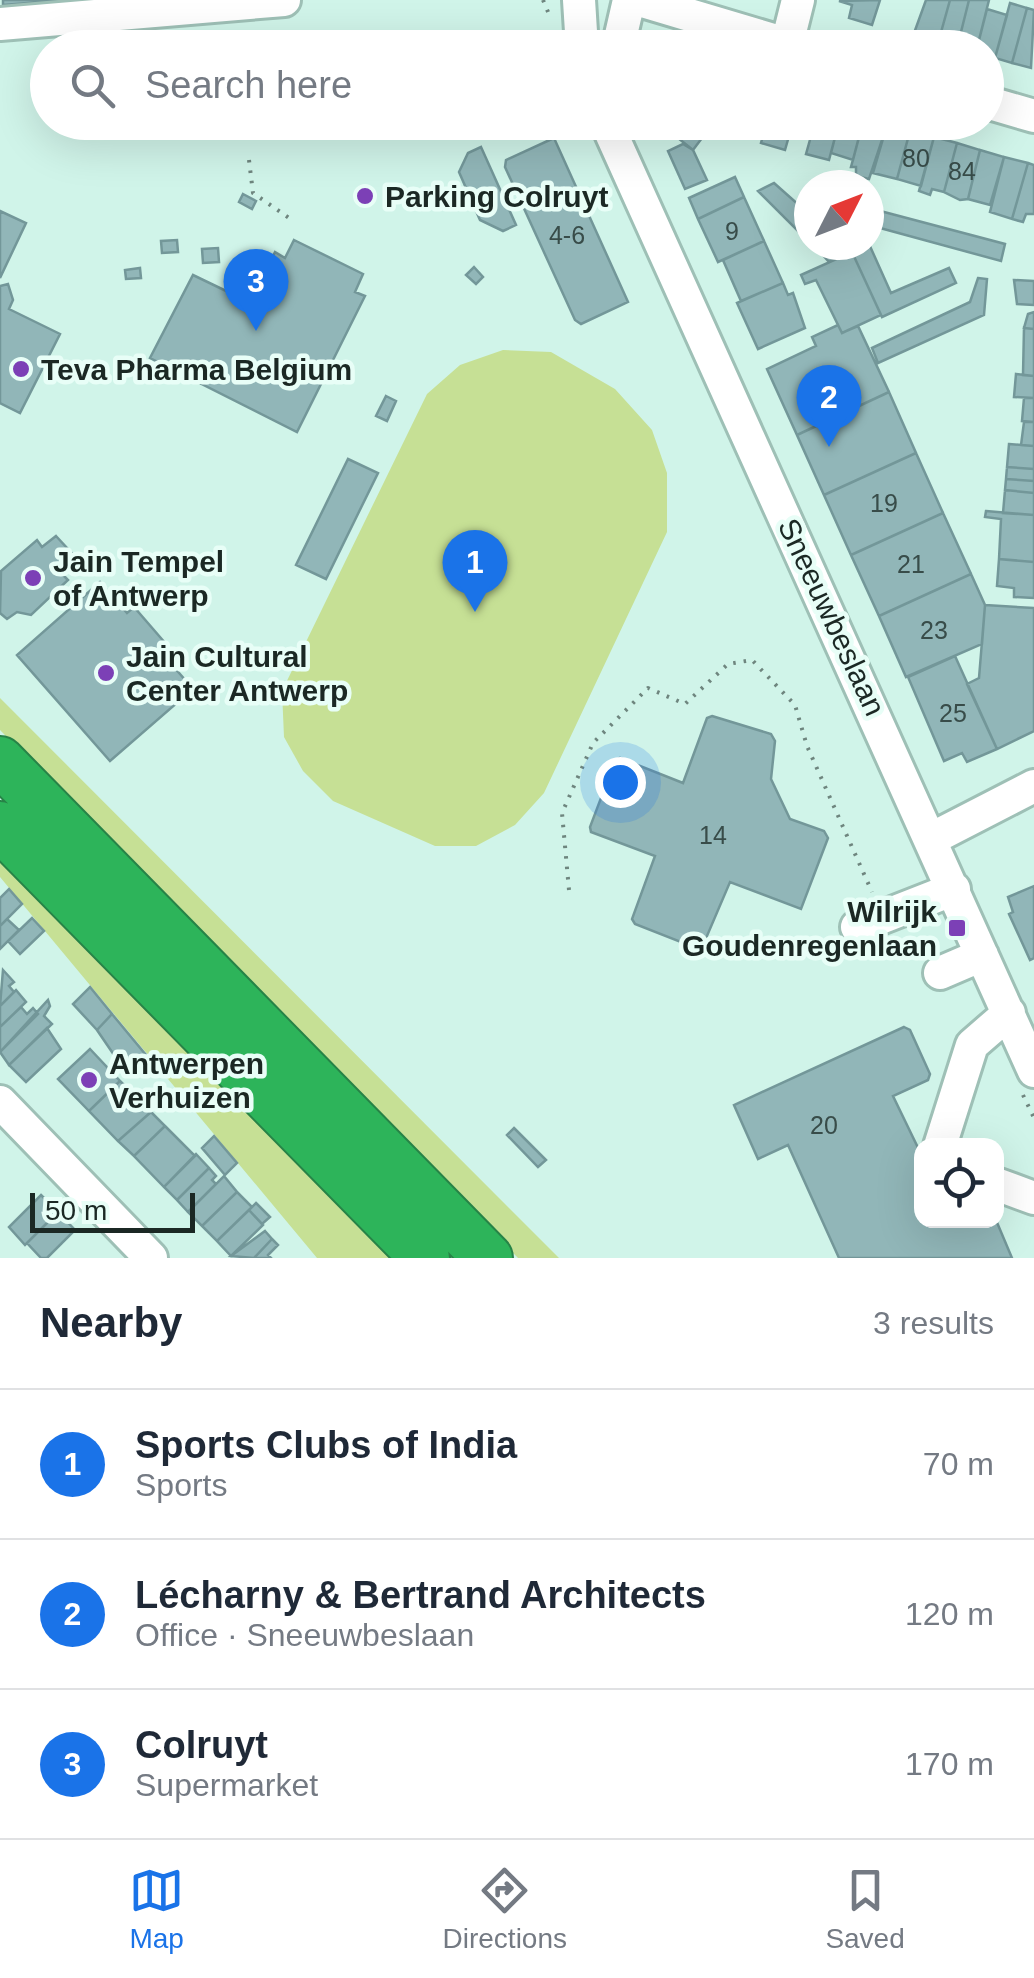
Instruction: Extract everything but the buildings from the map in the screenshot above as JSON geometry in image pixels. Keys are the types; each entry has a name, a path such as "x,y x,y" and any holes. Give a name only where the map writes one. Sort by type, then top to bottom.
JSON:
{"highway":[{"path":"0,761 488,1258"},
{"path":"0,826 426,1258"}],"street":[{"path":"0,24 284,0"},
{"path":"579,0 581,30"},
{"path":"622,30 629,0"},
{"path":"639,0 740,30"},
{"path":"795,30 798,0"},
{"path":"1004,107 1034,116"},
{"name":"Sneeuwbeslaan","path":"614,140 1034,1071"},
{"name":"Sneeuwbeslaan","path":"620,140 625,166"},
{"path":"932,838 1034,786"},
{"path":"870,922 954,888"},
{"path":"940,973 982,954"},
{"path":"943,1138 972,1045 1009,1014"},
{"path":"0,1102 151,1258"},
{"path":"1004,1187 1034,1198"}],"path":[{"path":"249,160 253,193 288,218"},
{"path":"569,890 562,814 592,742 648,688 685,704 728,664 752,660 795,705 870,922"}],"green space":[{"path":"503,350 551,352 615,389 652,430 667,473 667,532 544,793 515,825 476,846 435,846 333,801 303,771 284,737 282,691 427,394 460,365"},
{"path":"0,698 559,1258 518,1258 0,730"},
{"path":"0,856 396,1258 317,1258 0,877"}],"place":[{"name":"Parking Colruyt","path":"365,196"},
{"name":"Colruyt","path":"256,331"},
{"name":"Teva Pharma Belgium","path":"21,369"},
{"name":"Lécharny & Bertrand Architects","path":"829,447"},
{"name":"Jain Tempel of Antwerp","path":"33,578"},
{"name":"Sports Clubs of India","path":"475,612"},
{"name":"Jain Cultural Center Antwerp","path":"106,673"},
{"name":"Wilrijk Goudenregenlaan","path":"957,928"},
{"name":"Antwerpen Verhuizen","path":"89,1080"}]}
